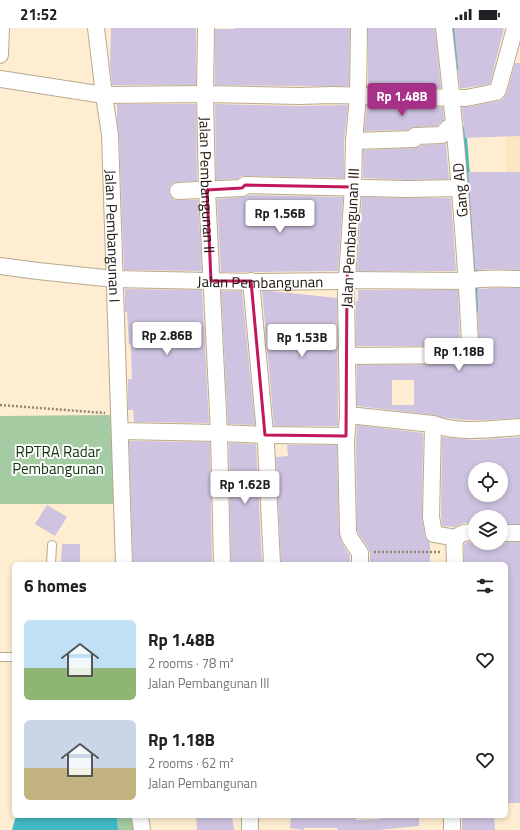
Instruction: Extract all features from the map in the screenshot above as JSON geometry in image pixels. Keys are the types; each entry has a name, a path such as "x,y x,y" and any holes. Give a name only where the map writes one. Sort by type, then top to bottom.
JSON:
{"street":[{"path":"0,54 1,28"},
{"name":"Jalan Pembangunan I","path":"96,28 110,135 124,562"},
{"name":"Jalan Pembangunan II","path":"206,28 207,190 219,433 222,562"},
{"name":"Jalan Pembangunan III","path":"359,28 358,96 354,141 353,187 346,293 348,415 346,436 348,532 360,558"},
{"name":"Gang AD","path":"347,356 464,355 469,350 474,280 460,188 454,127 458,98 444,28"},
{"path":"0,79 104,95 331,95 458,98 496,92 498,90 515,28"},
{"path":"354,141 414,139 415,136 442,134 448,128 454,127"},
{"path":"178,191 242,188 245,185 407,189 460,188"},
{"name":"Jalan Pembangunan","path":"0,266 114,279 251,282 520,279"},
{"path":"251,282 265,435 272,562"},
{"path":"348,415 433,424 442,428 466,430 520,427"},
{"path":"433,424 432,517 434,534 455,551 458,535 468,533"},
{"path":"120,431 346,436"},
{"path":"508,533 520,533"},
{"path":"140,818 142,830"},
{"path":"250,818 250,830"},
{"path":"452,818 452,830"}],"lane":[{"path":"51,562 52,545"},
{"path":"0,657 12,657"}],"path":[{"path":"0,405 119,414"},
{"path":"360,558 455,551"}],"highlighted area":[{"path":"245,185 353,187 347,280 346,436 265,435 251,281 211,281 207,190 242,188"}],"shaded area":[{"path":"520,93 520,211 505,212 507,102"}],"green space":[{"name":"RPTRA Radar Pembangunan","path":"115,415 116,504 0,504 0,416"},
{"path":"117,818 139,818 140,830 118,830"}],"water":[{"path":"117,818 118,830 12,830 15,819"}],"building":[{"path":"111,28 196,28 196,85 112,85 110,63"},
{"path":"350,28 349,86 215,85 215,29"},
{"path":"368,28 435,28 441,88 368,86"},
{"path":"454,28 504,28 490,84 460,88"},
{"path":"515,63 520,63 520,136 465,138 462,107 503,99 507,93"},
{"path":"116,104 196,104 197,181 173,183 170,186 169,191 170,196 174,200 198,200 202,271 124,270 119,135"},
{"path":"215,104 300,106 348,105 344,141 344,178 241,176 238,179 216,180"},
{"path":"367,105 443,107 444,120 437,126 415,127 408,130 364,131"},
{"path":"446,143 449,179 407,180 363,178 363,150 414,148 421,145"},
{"path":"468,172 520,172 520,270 475,270"},
{"path":"249,195 343,197 338,271 221,272 217,199"},
{"path":"362,197 451,198 456,271 357,271"},
{"path":"520,288 520,418 465,420 357,406 357,365 464,364 471,362 476,357 479,344 477,289","holes":["392,380 414,380 414,405 392,405"]},
{"path":"125,289 202,290 209,423 134,422 133,410 128,410 128,379 132,379 131,344 129,344 127,312 125,312"},
{"path":"358,290 458,290 460,346 356,346 356,301 358,301"},
{"path":"221,291 242,291 255,425 228,424"},
{"path":"262,291 337,298 338,426 274,426"},
{"path":"357,425 423,433 422,517 425,536 430,542 430,562 370,562 370,553 368,548 357,530"},
{"path":"442,437 476,440 520,437 520,524 508,524 508,510 468,510 468,523 454,527 442,526"},
{"path":"129,441 210,442 212,562 133,562"},
{"path":"229,443 256,444 262,562 231,562"},
{"path":"287,445 337,445 339,532 342,543 350,556 350,562 281,562 276,457 288,456"},
{"path":"47,505 67,517 55,536 35,524"},
{"path":"468,542 468,550 508,550 508,542 520,542 520,803 508,803 508,562 464,562 464,544"},
{"path":"62,544 80,544 80,562 61,562"},
{"path":"196,818 232,818 234,830 197,830"},
{"path":"291,818 356,818 356,820 381,818 419,818 419,826 378,830 304,828 304,830 290,828"},
{"path":"462,818 494,818 495,830 462,830"}],"waterway":[{"path":"453,28 458,68"},
{"path":"464,129 476,278 476,311"}]}
